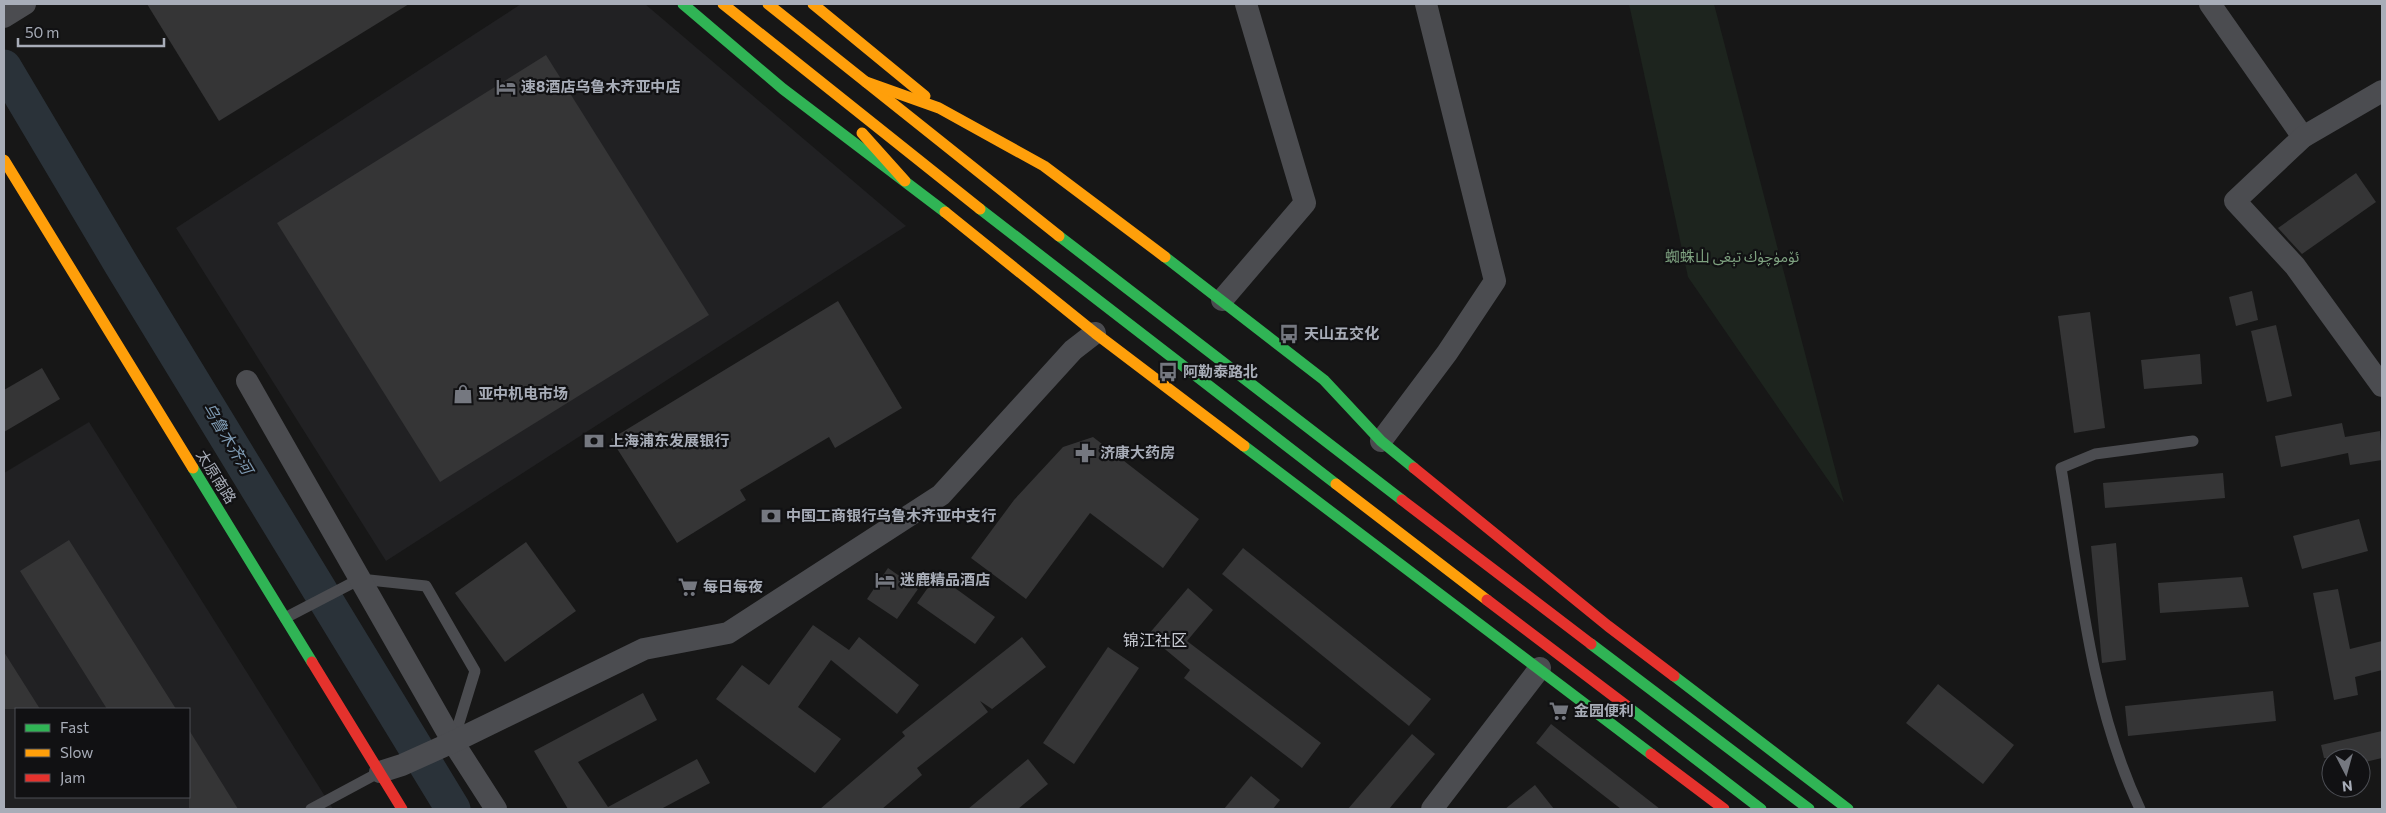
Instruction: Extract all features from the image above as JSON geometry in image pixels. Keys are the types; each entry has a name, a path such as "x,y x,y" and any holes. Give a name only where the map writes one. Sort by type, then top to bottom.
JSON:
{"main road":[{"path":"683,4 783,89 905,181 1095,333 1724,809"},
{"path":"723,4 924,166 1361,504 1761,809"},
{"path":"768,4 862,80 1350,462 1425,516 1809,809"},
{"path":"813,4 939,108"},
{"path":"813,78 905,181"},
{"path":"862,80 939,108 1044,166 1222,300 1324,380 1381,441 1608,626 1848,809"},
{"name":"太原南路","path":"4,160 285,618 368,778 402,809"}],"street":[{"path":"4,16 25,4"},
{"path":"1222,300 1305,203 1246,4"},
{"path":"1381,441 1447,353 1494,281 1426,4"},
{"path":"2210,4 2303,137"},
{"path":"2382,91 2303,137 2236,201 2295,266 2382,386"},
{"path":"368,778 448,744 644,649 728,632 940,496 1073,350 1095,333"},
{"path":"247,381 360,579 448,744 496,809"},
{"path":"1432,809 1540,668"}],"lane":[{"path":"2140,809 2125,778 2099,696 2061,468 2095,454 2193,442"},
{"path":"285,618 336,589 360,579 426,586 475,671 448,744"},
{"path":"311,809 368,778"}],"shaded area":[{"name":"亚中机电市场","path":"521,4 645,4 906,226 386,561 176,228"},
{"path":"89,422 333,809 4,809 4,473"}],"green space":[{"name":"蜘蛛山 ئۆمۈچۈك تېغى","path":"1629,4 1714,4 1844,503 1688,277"}],"building":[{"path":"147,4 409,4 219,121"},
{"path":"546,55 709,315 440,482 277,223"},
{"path":"2356,173 2376,202 2302,254 2278,228"},
{"path":"2252,291 2258,320 2236,326 2229,297"},
{"path":"838,301 902,408 835,448 829,437 740,490 746,500 677,543 611,439"},
{"path":"2090,312 2105,428 2074,433 2058,316"},
{"path":"2276,325 2292,396 2267,402 2251,331"},
{"path":"2200,354 2202,384 2144,389 2141,360"},
{"path":"42,368 60,399 4,432 4,390"},
{"path":"2342,423 2345,437 2380,431 2382,460 2350,465 2348,453 2281,467 2275,436"},
{"path":"1093,437 1199,519 1163,568 1090,513 1026,599 971,558 1014,500 1063,447"},
{"path":"2223,473 2225,498 2105,508 2103,483"},
{"path":"2359,519 2368,551 2302,569 2293,536"},
{"path":"69,540 175,708 106,708 20,571"},
{"path":"526,542 576,611 505,662 455,593"},
{"path":"2116,543 2126,660 2102,663 2091,546"},
{"path":"1243,548 1431,699 1409,726 1222,574"},
{"path":"888,568 918,589 897,619 867,599"},
{"path":"937,575 995,617 975,644 917,603"},
{"path":"2242,577 2249,607 2160,613 2158,583"},
{"path":"1188,588 1213,610 1187,641 1321,743 1302,768 1184,678 1190,670 1148,635"},
{"path":"2338,589 2350,649 2382,641 2382,670 2355,677 2358,695 2334,700 2313,593"},
{"path":"813,625 849,650 859,637 919,685 897,714 831,660 798,707 841,739 815,773 716,699 742,665 769,685"},
{"path":"1022,637 1046,667 992,709 980,701 988,712 917,768 922,775 882,809 820,809 905,736 902,732"},
{"path":"1108,647 1139,668 1074,764 1043,743"},
{"path":"4,652 39,708 4,709"},
{"path":"1938,684 2014,745 1983,784 1906,723"},
{"path":"2273,691 2276,721 2128,736 2125,706"},
{"path":"643,693 657,720 578,762 608,807 697,759 710,783 661,809 568,809 534,751"},
{"path":"1551,724 1660,809 1621,809 1536,743"},
{"path":"2382,731 2382,758 2371,761 2371,748 2322,748 2321,745"},
{"path":"190,732 238,809 189,809 190,798"},
{"path":"1412,734 1435,754 1389,809 1348,809"},
{"path":"1028,759 1048,784 1018,809 968,809"},
{"path":"1251,776 1280,800 1273,809 1224,809"},
{"path":"1535,785 1554,809 1505,809"}],"waterway":[{"name":"乌鲁木齐河","path":"4,67 121,264 453,809"}],"traffic: fast":[{"path":"683,4 783,89 945,212"},
{"path":"980,209 1336,484"},
{"path":"1059,236 1402,500"},
{"path":"1165,257 1324,380 1381,441 1414,468"},
{"path":"1244,446 1651,754"},
{"path":"193,468 312,662"},
{"path":"1591,644 1809,809"},
{"path":"1674,676 1848,809"},
{"path":"1628,707 1761,809"}],"traffic: slow":[{"path":"723,4 980,209"},
{"path":"768,4 1059,236"},
{"path":"813,4 925,96"},
{"path":"866,82 939,108 1044,166 1165,257"},
{"path":"862,133 905,181"},
{"path":"4,160 193,468"},
{"path":"945,212 1095,333 1244,446"},
{"path":"1336,484 1487,600"}],"traffic: jam":[{"path":"1414,468 1608,626 1674,676"},
{"path":"1402,500 1591,644"},
{"path":"1487,600 1628,707"},
{"path":"312,662 402,809"},
{"path":"1651,754 1724,809"}],"place":[{"name":"速8酒店乌鲁木齐亚中店","path":"506,87"},
{"name":"天山五交化","path":"1289,334"},
{"name":"阿勒泰路北","path":"1168,372"},
{"name":"亚中机电市场","path":"463,394"},
{"name":"上海浦东发展银行","path":"594,441"},
{"name":"济康大药房","path":"1085,453"},
{"name":"中国工商银行乌鲁木齐亚中支行","path":"771,516"},
{"name":"迷鹿精品酒店","path":"885,580"},
{"name":"每日每夜","path":"688,587"},
{"name":"金园便利","path":"1559,711"}],"district":[{"name":"锦江社区","path":"1155,640"}]}
